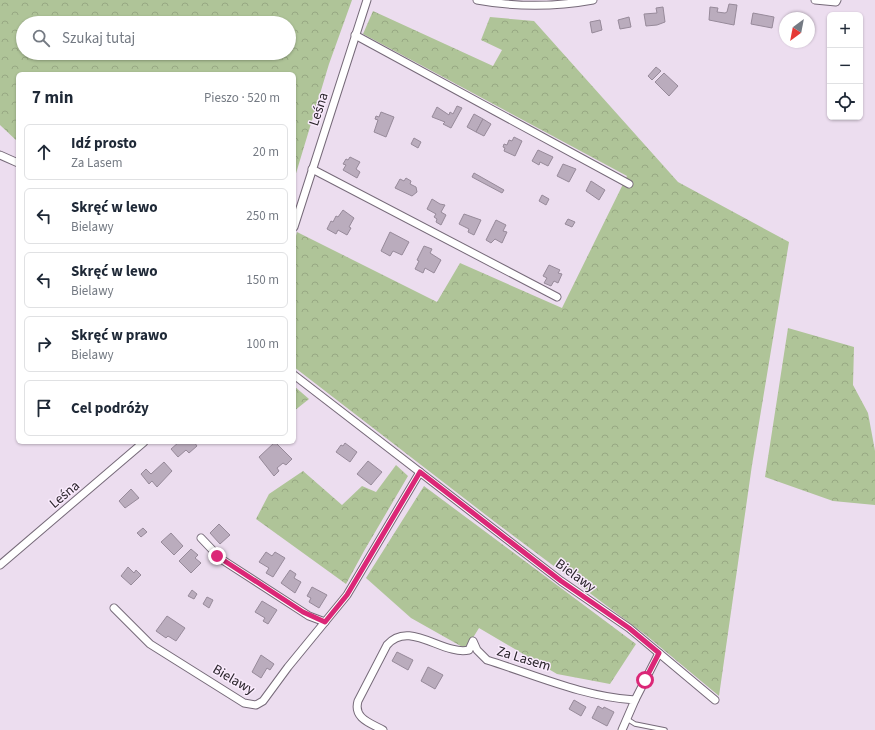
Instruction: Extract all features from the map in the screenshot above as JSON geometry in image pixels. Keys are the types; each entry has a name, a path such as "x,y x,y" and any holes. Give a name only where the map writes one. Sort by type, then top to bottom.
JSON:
{"street":[{"name":"Leśna","path":"296,221 367,0"},
{"path":"477,0 534,5 566,4 592,0"},
{"path":"815,0 836,1"},
{"path":"356,35 629,184"},
{"path":"0,155 16,162"},
{"path":"312,169 557,297"},
{"name":"Bielawy","path":"296,377 561,581 629,628 714,700"},
{"name":"Leśna","path":"0,565 142,444"},
{"name":"Bielawy","path":"114,608 150,644 240,701 251,705 259,704 268,695 288,667 347,595 420,472"},
{"path":"201,538 221,559 309,616 325,622"},
{"name":"Za Lasem","path":"383,730 361,718 357,710 358,701 387,645 392,639 409,636 460,652 469,650 473,641 477,650 487,660 583,690 617,699 635,700"},
{"path":"622,730 635,700 659,653"}],"lane":[{"path":"627,720 635,724 665,730"}],"green space":[{"path":"0,0 352,0 329,64 296,173 296,72 16,72 16,140 0,125"},
{"path":"373,11 493,66 502,50 481,40 490,17 534,21 678,182 789,242 752,465 719,696 647,636 495,522 296,369 297,232 437,302 460,263 562,308 627,176 363,34"},
{"path":"788,328 854,347 853,385 868,413 875,451 875,505 833,501 765,477"},
{"path":"296,388 309,399 296,409"},
{"path":"396,465 408,476 346,584 256,519 269,494 303,471 342,505 362,486 376,492"},
{"path":"424,486 636,644 610,684 557,674 479,628 466,649 411,618 366,578"}],"building":[{"path":"729,4 737,5 734,25 709,20 710,7 718,8 717,12 725,13 727,12"},
{"path":"663,7 665,22 657,25 646,26 644,14 657,13 656,8"},
{"path":"753,13 774,17 772,28 751,24"},
{"path":"629,17 631,27 620,29 618,20"},
{"path":"600,20 602,30 592,33 590,22"},
{"path":"656,67 661,71 652,80 648,76"},
{"path":"664,73 678,86 669,96 655,82"},
{"path":"457,106 462,108 451,128 443,124 445,122 432,117 437,107 449,115 450,112 453,114"},
{"path":"381,112 394,117 386,137 374,132 378,120 375,119 376,116 379,117"},
{"path":"474,114 483,119 476,132 467,127"},
{"path":"483,119 491,124 484,136 476,132"},
{"path":"514,137 522,141 515,156 504,151 505,148 503,147 504,144 507,145 509,140 512,141"},
{"path":"414,138 421,142 418,148 411,144"},
{"path":"538,150 553,157 548,166 540,162 539,165 532,161"},
{"path":"350,157 360,162 356,169 360,172 357,178 343,170 346,165 343,164 346,159 348,160"},
{"path":"563,164 576,169 569,182 557,176"},
{"path":"474,173 504,190 502,193 472,177"},
{"path":"406,178 411,181 410,184 416,187 417,192 412,196 395,188 400,179 404,181"},
{"path":"591,181 605,190 599,200 586,191"},
{"path":"542,195 549,199 546,205 539,201"},
{"path":"432,199 445,205 441,212 446,215 441,225 436,222 437,219 434,217 436,214 427,209"},
{"path":"343,210 354,218 347,235 338,230 336,234 327,229 331,221 333,222 336,216 338,217"},
{"path":"464,214 481,220 474,235 468,232 469,229 459,224"},
{"path":"568,219 575,222 572,227 565,224"},
{"path":"496,220 506,225 503,231 507,232 502,243 495,239 491,243 486,240"},
{"path":"390,232 409,242 402,255 393,251 390,256 381,251"},
{"path":"424,246 432,249 430,253 441,260 434,273 425,268 423,273 415,269 419,261 417,260"},
{"path":"549,265 560,270 558,273 562,274 558,283 554,281 551,286 544,283 547,278 543,276"},
{"path":"345,443 357,452 350,462 336,452 341,445 343,446"},
{"path":"177,444 196,444 197,446 189,453 186,450 178,457 171,449"},
{"path":"273,444 277,444 292,459 286,465 283,463 277,468 279,471 274,476 259,457"},
{"path":"368,461 382,472 371,485 357,474"},
{"path":"164,462 172,471 157,487 152,481 149,484 141,474 146,469 151,474"},
{"path":"131,489 139,498 125,508 119,501"},
{"path":"219,524 230,535 220,544 210,533"},
{"path":"143,528 147,532 141,537 137,533"},
{"path":"171,533 183,546 174,555 161,542"},
{"path":"191,549 198,555 195,558 201,563 191,573 179,561"},
{"path":"266,552 272,556 275,552 285,558 273,577 266,573 269,568 259,562"},
{"path":"128,567 134,573 136,570 141,575 131,585 121,576"},
{"path":"290,570 296,574 294,578 301,582 295,593 281,583"},
{"path":"312,587 327,595 319,608 309,602 311,598 307,596"},
{"path":"192,590 197,594 194,599 188,596"},
{"path":"207,597 213,600 209,608 203,604"},
{"path":"262,601 277,610 268,624 263,621 265,618 255,612"},
{"path":"167,616 185,628 176,641 168,636 166,638 156,631"},
{"path":"397,652 413,660 408,670 392,661"},
{"path":"261,655 274,664 270,670 267,668 261,678 252,672"},
{"path":"428,667 443,675 435,689 421,681"},
{"path":"574,700 586,707 581,716 569,709"},
{"path":"598,706 614,712 607,726 592,718"}],"route":[{"path":"217,556 303,612 313,618 325,622 347,595 420,472 561,581 629,628 659,653 645,680"}]}
